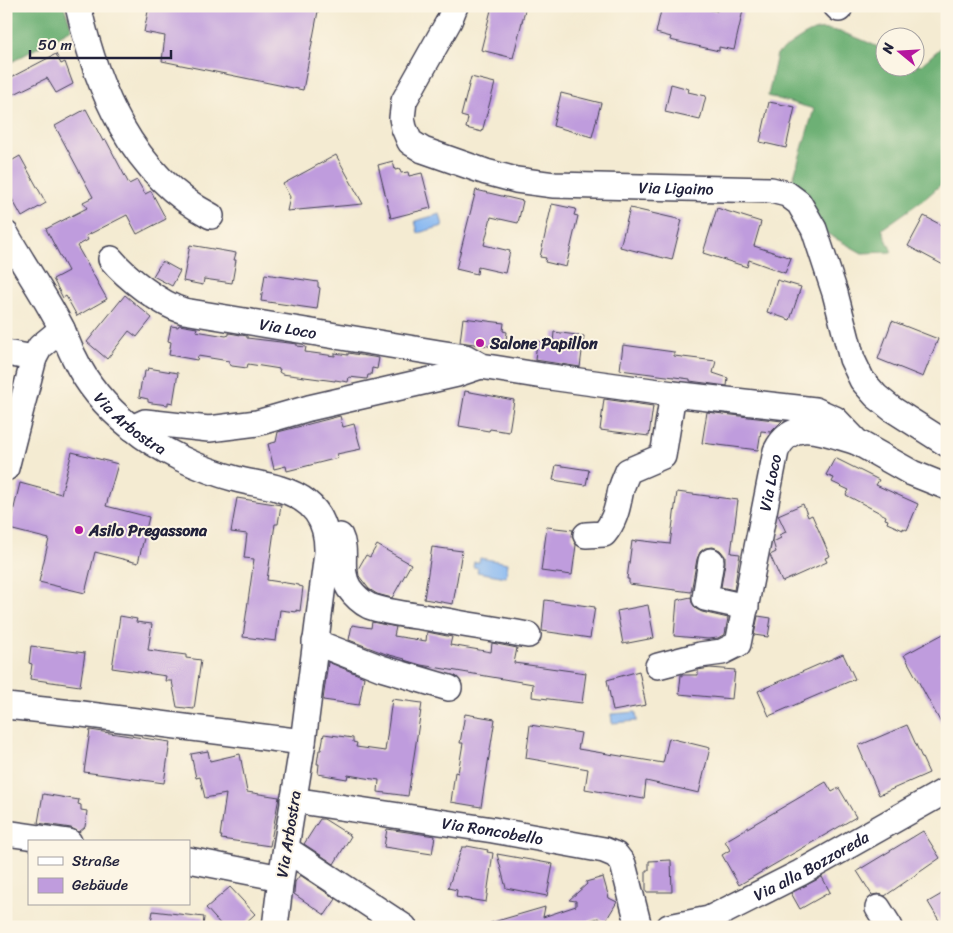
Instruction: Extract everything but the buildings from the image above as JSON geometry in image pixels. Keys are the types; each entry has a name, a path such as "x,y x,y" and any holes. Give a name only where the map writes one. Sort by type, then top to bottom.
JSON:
{"street":[{"path":"78,6 83,29 100,83 111,108 132,144 165,183 210,216"},
{"name":"Via Ligaino","path":"455,6 449,21 404,101 402,118 410,142 423,150 486,172 516,180 544,184 771,190 787,194 799,203 814,229 835,293 852,359 862,380 876,396 947,444"},
{"name":"Via Arbostra","path":"7,236 62,329 74,357 110,409 132,428 167,450 199,466 236,479 280,488 295,495 318,513 325,525 328,541 327,553 303,742 275,927"},
{"name":"Via Loco","path":"111,259 129,277 170,306 184,311 439,353 465,358 481,366 673,394 815,410 835,419 858,442 912,473 947,487"},
{"path":"6,468 34,358 40,347 62,329"},
{"path":"6,353 34,358"},
{"name":"Via Loco","path":"132,428 145,422 209,429 257,423 309,408 457,374 481,366"},
{"path":"586,535 604,534 610,527 617,511 620,492 628,471 663,456 673,394"},
{"name":"Via Loco","path":"658,666 700,655 722,652 738,644 776,451 781,441 797,430 809,430 858,442"},
{"name":"Via Arbostra","path":"325,525 336,531 343,542 343,572 350,589 362,602 399,614 528,635"},
{"path":"711,562 705,598 746,607"},
{"path":"315,642 380,668 449,688"},
{"path":"6,706 303,742"},
{"name":"Via alla Bozzoreda","path":"669,927 710,919 800,873 947,790"},
{"name":"Via Roncobello","path":"293,800 493,830 604,850 616,855 623,864 639,927"},
{"path":"6,833 55,840"},
{"path":"286,849 404,927"},
{"path":"190,860 281,878"}],"green space":[{"path":"6,6 64,6 72,29 6,65"},
{"path":"947,26 947,179 927,197 882,229 892,252 862,253 824,232 793,179 814,109 768,96 777,54 809,33 831,30 850,35 876,46 876,78 926,78 926,61 944,45"}],"water":[{"path":"440,214 443,226 418,233 415,221"},
{"path":"480,558 508,563 506,577 477,572 478,568 473,567 474,562 479,562"},
{"path":"636,712 637,721 612,723 611,714"}],"place":[{"name":"Salone Papillon","path":"480,343"},
{"name":"Asilo Pregassona","path":"79,530"}]}
